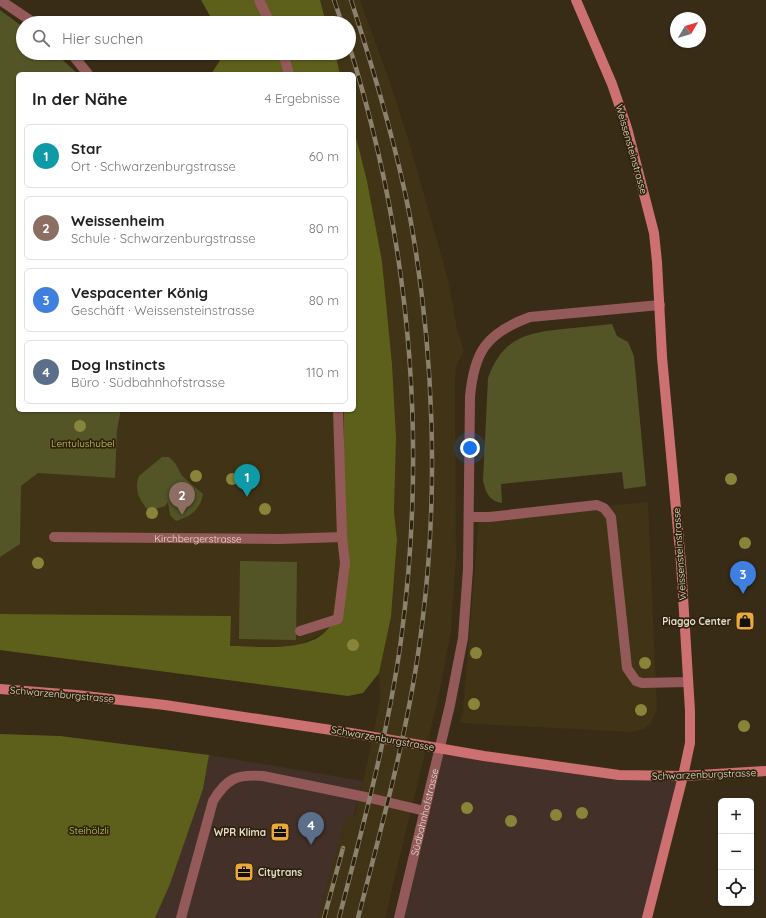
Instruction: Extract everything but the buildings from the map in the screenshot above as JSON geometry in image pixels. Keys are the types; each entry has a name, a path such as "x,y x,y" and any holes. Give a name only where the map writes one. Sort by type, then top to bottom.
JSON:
{"main road":[{"name":"Weissensteinstrasse","path":"576,0 612,84 637,162 654,233 660,305 662,357 681,563 690,743 647,918"},
{"name":"Schwarzenburgstrasse","path":"0,689 76,695 165,705 328,729 484,756 620,774 683,776 766,771"}],"street":[{"path":"0,0 24,16"},
{"path":"259,0 267,16"},
{"path":"77,60 86,72"},
{"path":"285,60 289,72"},
{"path":"660,305 530,317 509,325 497,334 478,356 472,374 470,397 469,517 495,516 597,505 604,508 611,517 627,668 636,681 642,683 688,682"},
{"path":"300,631 338,619 345,563 342,538 338,412"},
{"name":"Südbahnhofstrasse","path":"399,918 450,705 463,638 469,517"},
{"name":"Kirchbergerstrasse","path":"54,537 273,539 342,538"},
{"path":"181,918 213,800 221,788 232,780 245,774 263,776 425,811"}],"shaded area":[{"path":"320,0 360,0 392,88 409,142 448,279 457,329 464,351 456,367 455,381 456,556 451,632 438,699 385,918 318,918 346,816 354,818 365,774 380,700 379,673 391,618 397,539 394,512 396,437 392,364 382,261 367,181 356,137 356,72 340,72 337,60 356,60 356,16 324,16"},
{"path":"121,412 344,412 344,555 333,620 326,632 297,646 230,646 230,616 0,614 0,557 20,544 21,485 38,473 114,478 117,430"},
{"path":"648,502 657,710 650,724 644,729 631,732 460,723 463,710 479,517"},
{"path":"209,755 363,781 353,818 346,816 318,918 155,918 170,884 203,789"},
{"path":"438,755 683,776 645,918 399,918"}],"green space":[{"path":"201,0 320,0 324,16 210,16"},
{"name":"Lentulushubel","path":"0,10 16,22 16,60 63,60 76,72 16,72 16,412 121,412 117,430 115,478 38,473 21,486 20,544 0,557"},
{"path":"220,60 337,60 340,72 212,72"},
{"path":"356,137 367,181 382,261 392,364 396,437 394,512 397,539 391,617 379,673 363,693 348,696 0,650 0,614 231,616 230,646 272,647 303,644 316,639 326,631 333,620 344,555 344,412 356,412"},
{"path":"612,324 617,336 628,342 634,356 646,486 624,489 622,472 501,484 502,503 491,498 485,489 483,481 488,378 500,354 516,340 537,333"},
{"path":"162,457 169,457 175,463 182,476 203,494 200,504 194,512 176,521 170,515 168,502 165,506 149,511 138,495 137,486 139,476"},
{"path":"240,561 297,562 296,640 239,639"},
{"name":"Steihölzli","path":"0,734 60,736 209,755 203,789 170,884 155,918 0,918"}],"railway":[{"path":"334,0 340,16"},
{"path":"351,0 384,108 410,217 418,267 429,369 432,472 431,524 427,575 417,662 395,772 358,918"},
{"path":"339,918 374,780 396,675 409,564 413,489 412,414 408,340 399,265 387,192 370,118 353,60"},
{"path":"324,918 343,848"}],"place":[{"name":"Star","path":"247,497"},
{"name":"Weissenheim","path":"182,515"},
{"name":"Vespacenter König","path":"743,594"},
{"name":"Piaggo Center","path":"745,621"},
{"name":"WPR Klima","path":"280,832"},
{"name":"Dog Instincts","path":"311,845"},
{"name":"Citytrans","path":"244,872"}]}
